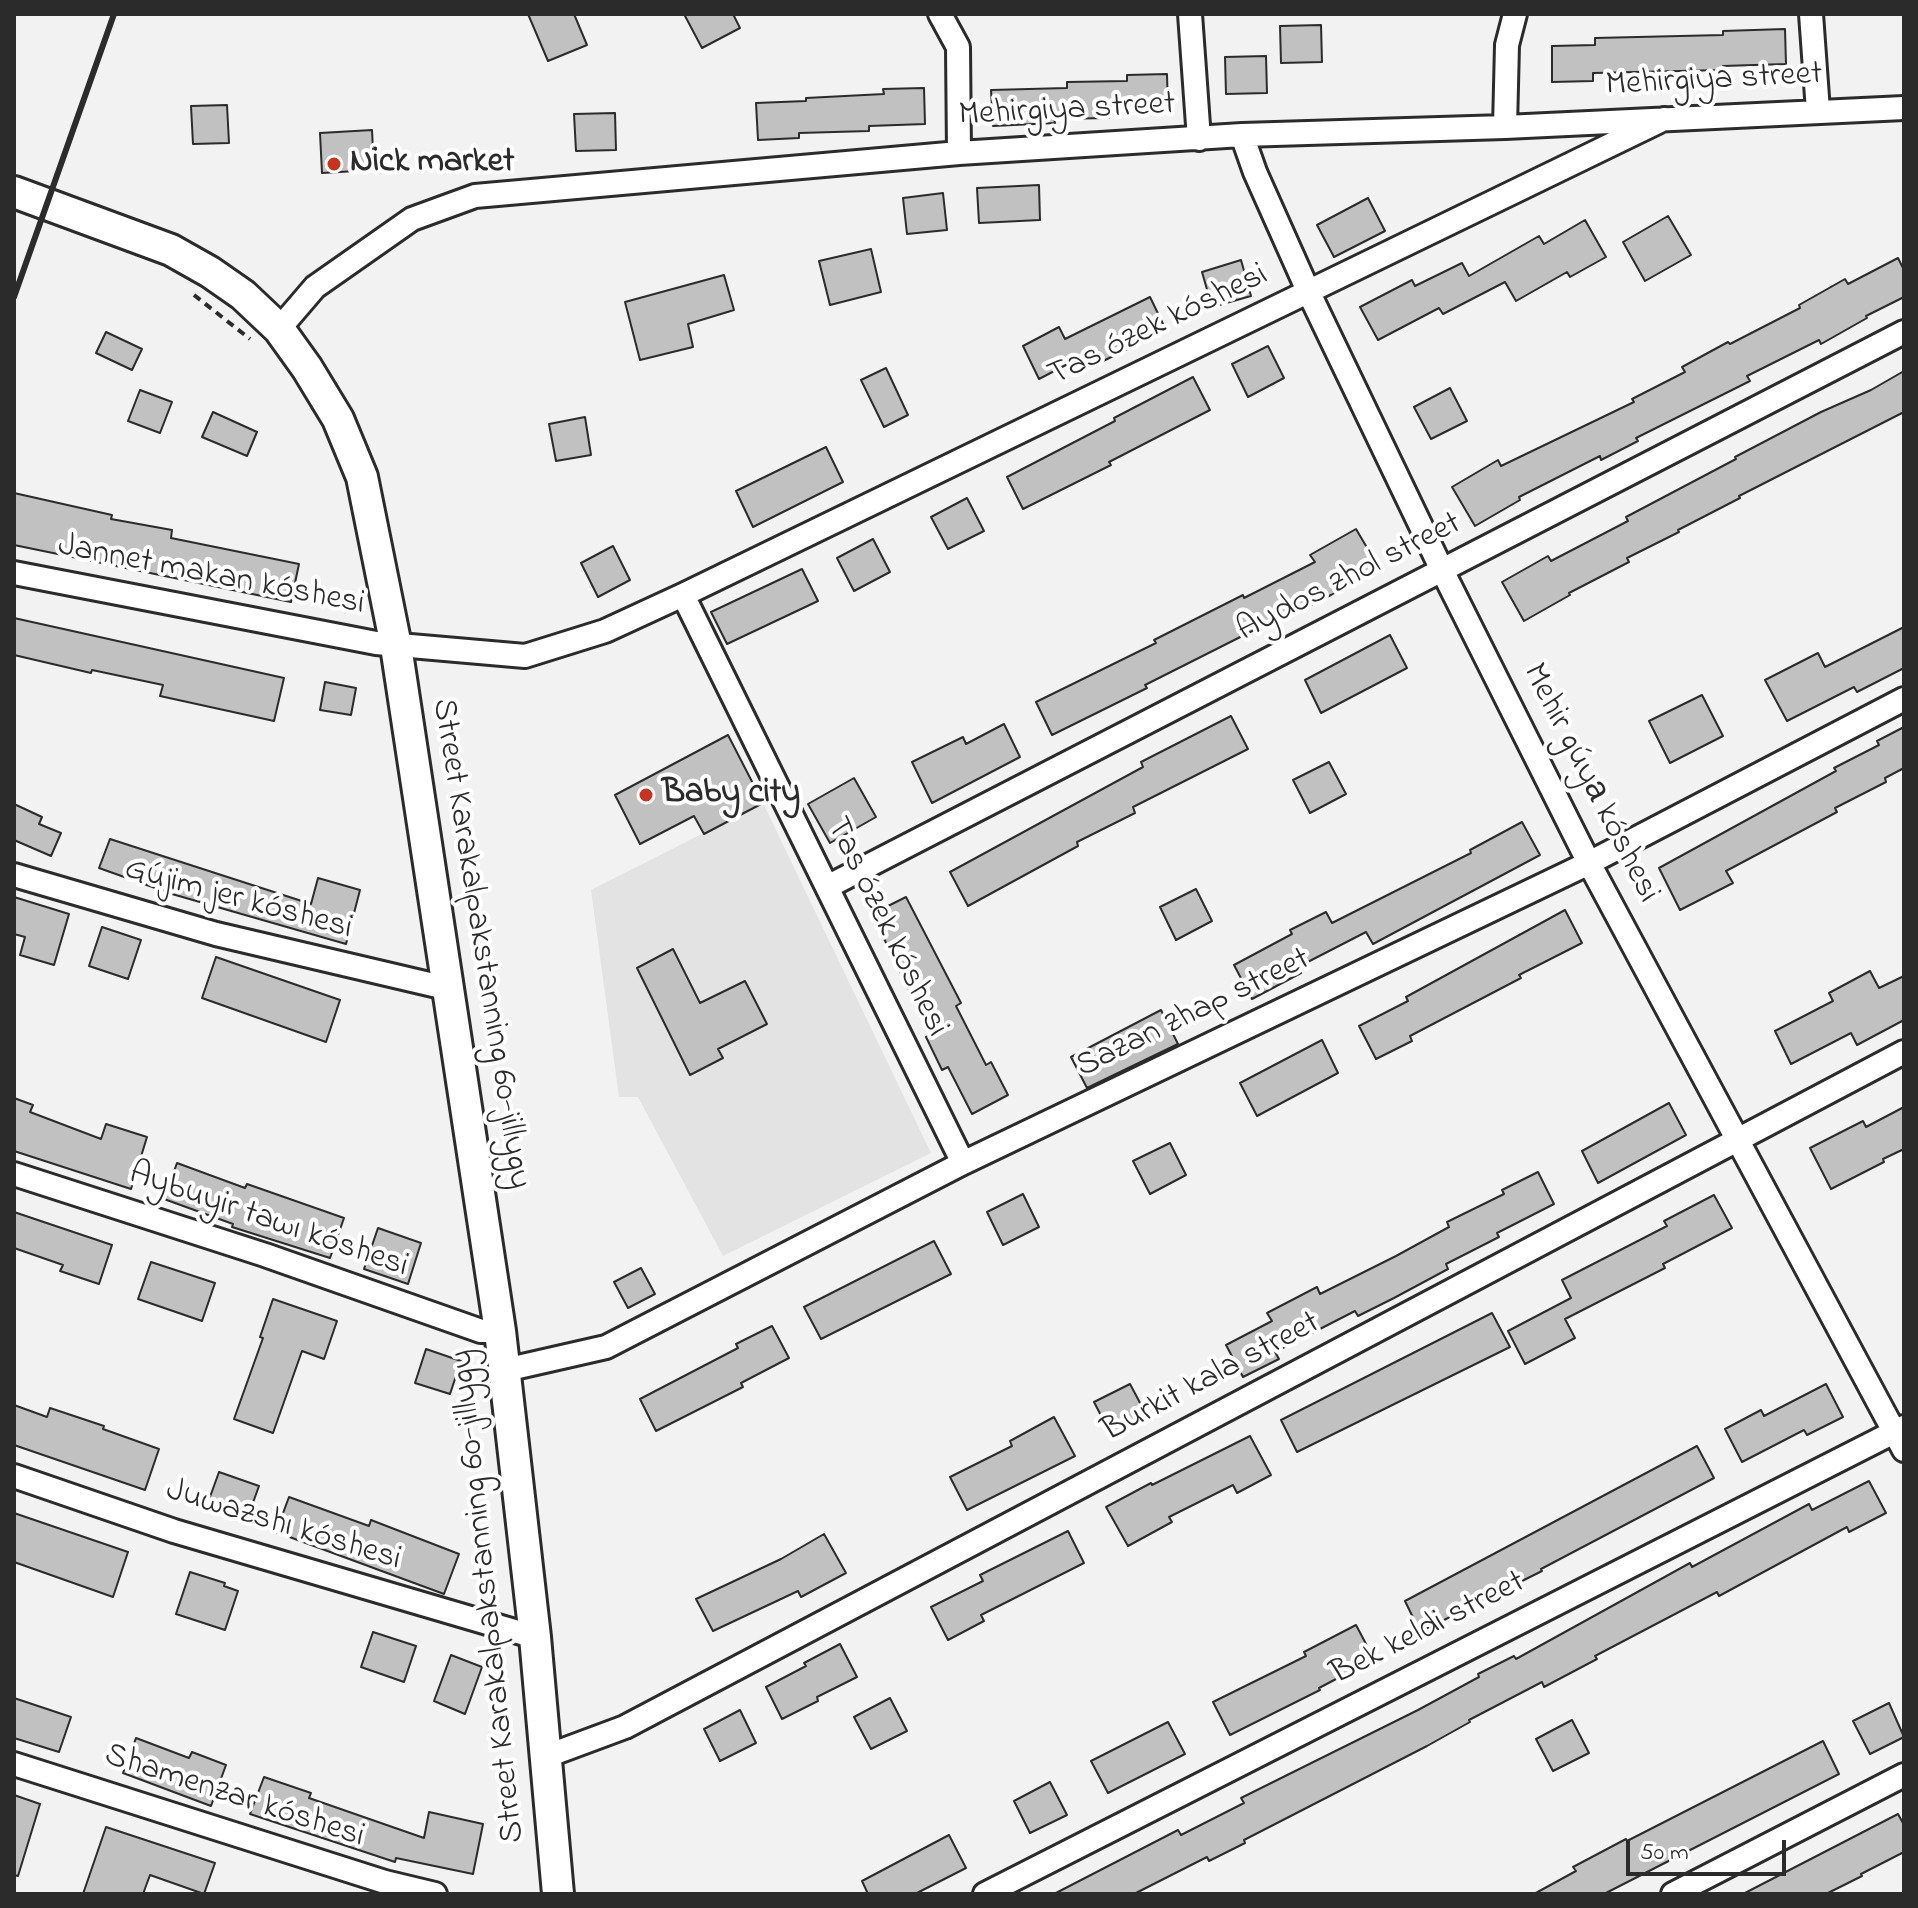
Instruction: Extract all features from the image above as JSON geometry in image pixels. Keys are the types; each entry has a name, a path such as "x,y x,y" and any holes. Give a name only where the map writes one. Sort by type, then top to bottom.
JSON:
{"street":[{"path":"940,14 958,47 959,153"},
{"path":"1190,14 1199,139"},
{"path":"1505,127 1507,45 1515,14"},
{"path":"1811,14 1818,111"},
{"name":"Mehirgiya street","path":"279,329 315,287 412,219 475,196 959,153 1242,135 1505,127 1904,108"},
{"name":"Tas ózek kóshesi","path":"396,646 525,656 605,631 1664,119"},
{"name":"Mehir gúyа kóshesi","path":"1242,135 1255,172 1309,293 1442,570 1589,863 1737,1141 1901,1436"},
{"name":"Street Karakalpakstanning 60-jillygy","path":"14,192 171,250 243,295 279,329 338,419 362,477 396,646 500,1331 535,1637 558,1894"},
{"name":"Aydos zhol street","path":"827,887 1904,332"},
{"name":"Jannet makan kóshesi","path":"14,573 396,646"},
{"name":"Tas ózek kóshesi","path":"683,595 963,1163"},
{"name":"Sazan zhap street","path":"505,1370 606,1347 963,1163 1589,863 1904,699"},
{"name":"Gújim jer kóshesi","path":"14,875 216,934 446,988"},
{"name":"Burkit kala street","path":"547,1756 625,1727 1904,1052"},
{"name":"Aybuyir tawı kóshesi","path":"14,1174 265,1255 481,1331 500,1331"},
{"name":"Bek keldi street","path":"985,1894 1901,1436"},
{"name":"Juwazshı kóshesi","path":"14,1476 174,1531 535,1637"},
{"name":"Shamenzar kóshesi","path":"14,1764 385,1882 435,1894"},
{"path":"1673,1894 1904,1775"}],"shaded area":[{"path":"763,803 931,1153 723,1256 638,1097 619,1097 591,890"}],"building":[{"path":"528,14 574,14 587,45 548,61"},
{"path":"684,14 733,14 740,28 702,48"},
{"path":"1321,25 1322,62 1281,63 1280,26"},
{"path":"1785,29 1786,64 1723,66 1723,70 1593,73 1593,81 1552,82 1552,46 1595,45 1595,38 1723,35 1723,31"},
{"path":"1266,56 1267,93 1226,94 1225,57"},
{"path":"1167,74 1168,111 1108,112 1109,118 1054,119 1055,123 993,126 991,90 1067,88 1067,82 1127,81 1127,75"},
{"path":"924,88 925,124 869,126 869,131 799,133 799,138 758,140 756,103 884,94 883,89"},
{"path":"227,105 229,143 193,144 191,106"},
{"path":"615,113 616,150 576,151 574,114"},
{"path":"372,130 374,170 322,173 320,133"},
{"path":"1039,185 1040,220 979,223 977,188"},
{"path":"943,193 947,230 907,234 903,198"},
{"path":"1368,198 1385,231 1334,257 1317,225"},
{"path":"1668,216 1691,255 1645,281 1623,242"},
{"path":"1585,220 1606,257 1570,277 1567,272 1516,301 1505,282 1443,314 1439,308 1378,340 1360,307 1412,280 1415,286 1462,263 1469,276 1539,236 1544,244"},
{"path":"871,249 881,292 830,305 819,261"},
{"path":"1898,258 1904,270 1904,297 1821,344 1819,340 1747,376 1750,381 1636,438 1638,441 1601,460 1600,456 1519,497 1520,500 1475,526 1452,487 1498,460 1501,466 1634,402 1632,399 1685,372 1682,367 1800,308 1799,305 1845,279 1848,284"},
{"path":"1241,260 1251,296 1212,307 1202,272"},
{"path":"724,275 734,310 688,324 693,347 640,360 625,302"},
{"path":"1150,297 1166,330 1091,367 1085,355 1039,379 1023,346 1059,327 1065,339"},
{"path":"106,332 142,349 132,370 96,353"},
{"path":"1268,346 1284,378 1248,397 1232,364"},
{"path":"886,368 908,415 884,427 861,380"},
{"path":"1904,371 1904,412 1739,496 1679,532 1627,558 1629,562 1524,621 1502,582 1548,556 1551,561 1628,521 1626,517 1735,457"},
{"path":"1193,377 1210,410 1023,509 1007,477"},
{"path":"1450,388 1467,421 1431,439 1414,407"},
{"path":"140,390 172,402 160,433 128,421"},
{"path":"213,412 257,432 247,456 202,437"},
{"path":"585,417 591,455 556,461 549,424"},
{"path":"826,447 843,482 753,527 736,491"},
{"path":"14,493 112,515 111,519 172,530 171,538 299,564 291,602 14,545"},
{"path":"967,498 984,531 948,549 931,517"},
{"path":"1356,529 1379,568 1052,735 1036,702 1156,643 1154,640 1243,595 1244,598 1315,562 1310,555"},
{"path":"873,539 890,572 854,591 837,558"},
{"path":"613,546 630,580 598,597 581,563"},
{"path":"802,569 818,601 727,644 711,612"},
{"path":"14,618 284,678 274,721 160,696 163,685 92,670 91,673 14,655"},
{"path":"1904,627 1904,668 1857,692 1854,687 1787,721 1765,680 1818,653 1825,667"},
{"path":"1390,635 1407,668 1321,713 1305,680"},
{"path":"325,682 356,688 351,715 320,710"},
{"path":"1702,695 1723,736 1670,763 1649,721"},
{"path":"1231,716 1248,749 1133,807 1135,813 1077,842 1078,846 968,906 950,872 1143,767 1141,762"},
{"path":"1004,724 1020,757 932,803 912,762 963,737 966,744"},
{"path":"1904,727 1904,768 1885,778 1886,782 1835,808 1837,812 1726,871 1733,883 1680,910 1659,868 1836,771 1834,768 1879,745 1877,741"},
{"path":"728,735 763,803 704,834 694,816 640,844 615,795"},
{"path":"1329,762 1346,794 1310,813 1293,780"},
{"path":"854,778 876,817 830,843 808,804"},
{"path":"14,804 42,817 39,824 61,833 51,856 14,840"},
{"path":"1522,822 1540,855 1373,944 1366,932 1298,967 1301,973 1252,999 1234,965 1326,912 1332,923 1471,853 1470,850"},
{"path":"110,839 311,904 318,878 360,890 346,944 172,894 99,868"},
{"path":"1196,889 1212,921 1176,940 1160,907"},
{"path":"14,897 69,914 54,965 20,955 25,937 14,934"},
{"path":"906,897 961,1003 956,1006 986,1065 991,1062 1008,1095 972,1114 948,1067 942,1070 926,1037 931,1035 872,914"},
{"path":"1565,910 1582,943 1410,1036 1412,1041 1376,1059 1359,1026"},
{"path":"102,927 141,940 128,979 89,966"},
{"path":"673,949 700,1003 745,981 767,1024 718,1049 723,1058 690,1075 637,968"},
{"path":"216,957 340,1000 326,1042 202,998"},
{"path":"1870,971 1879,988 1904,976 1904,1020 1857,1045 1851,1033 1791,1064 1775,1031 1833,1001 1829,993"},
{"path":"1161,1010 1178,1044 1087,1088 1071,1057"},
{"path":"1322,1040 1338,1073 1257,1116 1240,1083"},
{"path":"14,1098 33,1105 30,1112 101,1139 106,1124 147,1137 131,1189 14,1151"},
{"path":"1669,1103 1686,1135 1598,1183 1582,1151"},
{"path":"1904,1107 1904,1149 1831,1189 1810,1148 1863,1121 1866,1127"},
{"path":"1170,1143 1186,1175 1150,1194 1133,1161"},
{"path":"177,1163 245,1188 247,1184 344,1218 330,1258 232,1227 233,1224 164,1199"},
{"path":"1538,1172 1554,1204 1497,1233 1499,1237 1446,1264 1448,1269 1394,1298 1358,1316 1355,1311 1275,1352 1279,1359 1243,1377 1226,1345 1272,1321 1267,1313 1317,1287 1320,1294 1396,1256 1449,1227 1447,1222 1504,1194 1502,1190"},
{"path":"1023,1194 1039,1227 1003,1245 987,1212"},
{"path":"1714,1195 1732,1228 1663,1264 1665,1268 1565,1319 1575,1338 1525,1364 1508,1331 1571,1298 1562,1280 1667,1226 1664,1221"},
{"path":"14,1212 112,1245 99,1284 60,1271 63,1265 14,1248"},
{"path":"378,1228 421,1243 408,1284 364,1269"},
{"path":"934,1241 951,1274 821,1339 804,1307"},
{"path":"151,1262 215,1283 202,1321 138,1299"},
{"path":"641,1268 655,1294 628,1308 614,1282"},
{"path":"273,1299 337,1321 324,1359 302,1351 273,1433 234,1419 263,1338 260,1337"},
{"path":"1492,1313 1510,1347 1297,1452 1281,1420"},
{"path":"772,1326 789,1358 741,1383 743,1387 656,1431 640,1399 738,1348 736,1344"},
{"path":"426,1349 461,1361 450,1394 415,1383"},
{"path":"1130,1384 1147,1416 1111,1435 1094,1402"},
{"path":"1826,1384 1843,1417 1807,1435 1804,1430 1742,1462 1725,1429 1761,1410 1764,1416"},
{"path":"14,1405 47,1417 50,1408 159,1449 145,1490 14,1445"},
{"path":"1054,1417 1075,1456 967,1510 950,1477 1012,1446 1010,1441"},
{"path":"1250,1436 1271,1475 1237,1493 1233,1485 1169,1517 1172,1522 1128,1546 1106,1507"},
{"path":"1697,1446 1714,1478 1542,1571 1420,1632 1405,1601"},
{"path":"219,1472 259,1486 246,1522 206,1508"},
{"path":"1869,1481 1886,1513 1849,1532 1847,1527 1719,1596 1717,1592 1595,1656 1597,1659 1544,1687 1542,1682 1427,1746 1244,1840 1245,1843 1209,1861 1207,1857 1134,1894 1054,1894 1178,1830 1181,1835 1244,1803 1241,1798 1418,1710 1479,1677 1478,1674 1514,1656 1516,1659 1690,1563 1692,1567 1809,1504 1812,1510"},
{"path":"289,1497 369,1526 371,1520 459,1554 444,1594 276,1532"},
{"path":"14,1513 128,1552 113,1597 14,1562"},
{"path":"1068,1531 1084,1563 981,1615 984,1621 948,1640 931,1607 983,1581 980,1575"},
{"path":"824,1534 846,1573 801,1597 798,1591 713,1631 696,1599 781,1559"},
{"path":"190,1572 225,1583 224,1586 238,1591 225,1630 176,1614"},
{"path":"1356,1625 1374,1659 1230,1735 1213,1702 1306,1656 1304,1652"},
{"path":"373,1632 416,1646 404,1682 361,1667"},
{"path":"840,1644 857,1677 782,1719 766,1687"},
{"path":"451,1655 482,1667 465,1714 434,1701"},
{"path":"14,1698 71,1717 59,1752 14,1738"},
{"path":"890,1698 907,1731 871,1749 854,1717"},
{"path":"1889,1703 1904,1737 1870,1754 1853,1721"},
{"path":"740,1710 756,1743 720,1761 704,1729"},
{"path":"1572,1720 1589,1753 1553,1771 1536,1739"},
{"path":"1168,1722 1185,1754 1108,1793 1091,1761"},
{"path":"136,1738 189,1758 192,1752 226,1765 211,1806 123,1773"},
{"path":"1823,1741 1839,1774 1604,1894 1534,1894 1576,1871 1573,1867"},
{"path":"264,1777 311,1793 309,1798 424,1838 429,1812 483,1824 473,1874 396,1858 395,1862 250,1814"},
{"path":"1050,1782 1067,1815 1030,1833 1014,1801"},
{"path":"14,1795 40,1804 18,1876 14,1875"},
{"path":"1898,1814 1904,1825 1904,1852 1862,1876 1826,1894 1743,1894"},
{"path":"106,1827 215,1863 204,1894 150,1875 143,1894 83,1894"},
{"path":"949,1835 966,1868 915,1894 868,1894 862,1881"}],"railway":[{"path":"14,297 114,14"}],"place":[{"name":"Nick market","path":"334,164"},
{"name":"Baby city","path":"646,795"}]}
